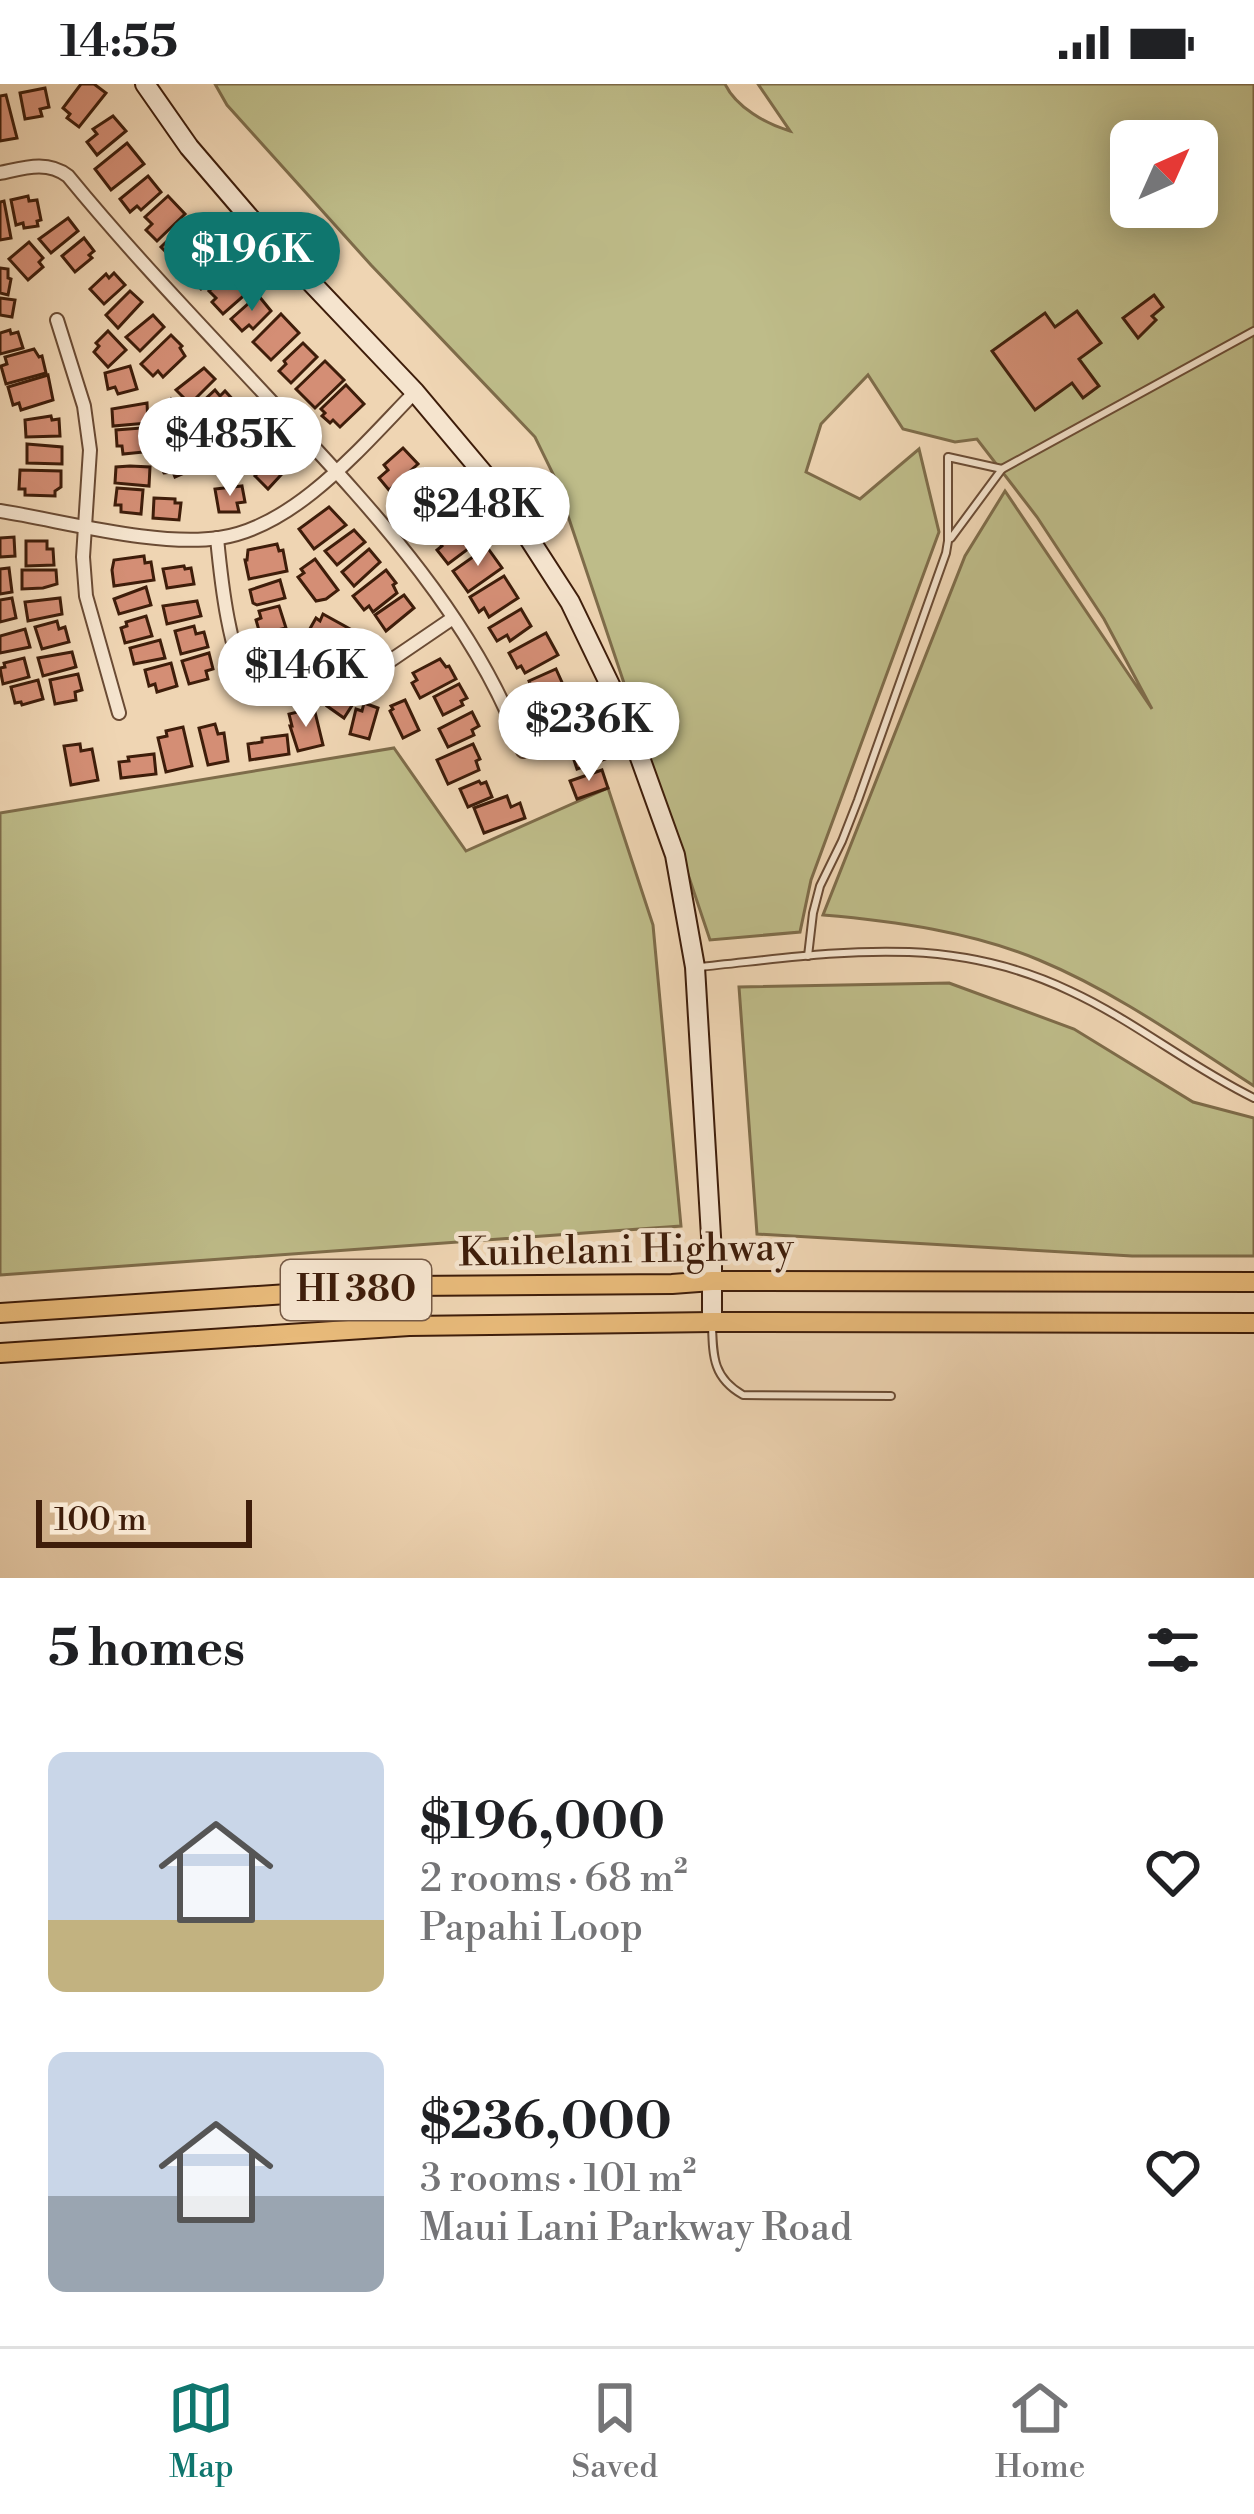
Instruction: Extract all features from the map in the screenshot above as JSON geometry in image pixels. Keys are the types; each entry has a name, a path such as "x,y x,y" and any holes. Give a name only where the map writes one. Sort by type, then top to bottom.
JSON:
{"main road":[{"path":"145,84 189,147 249,218 472,457 570,602 626,716 675,855 695,968 712,1322"},
{"name":"Kuihelani Highway","path":"0,1313 407,1286 1254,1282"},
{"name":"Kuihelani Highway","path":"0,1353 409,1326 1254,1323"}],"street":[{"path":"0,173 48,166 68,176 117,236 336,470 406,551 453,618 523,751"},
{"path":"57,320 84,406 90,450 86,596 119,713"},
{"path":"0,511 144,536 217,538 272,519 300,501 415,392"},
{"path":"217,538 221,581 251,694"},
{"path":"384,665 453,618"}],"lane":[{"path":"808,956 820,886 858,800 949,541 1002,469 1254,331"},
{"path":"949,541 948,457 1002,469"},
{"path":"695,968 881,950 928,951 979,960 1022,971 1100,1006 1254,1098"},
{"path":"712,1322 713,1356 721,1377 743,1395 891,1396"}],"shaded area":[{"path":"215,84 725,84 753,114 790,131 758,84 1254,84 1254,1086 1122,1002 1039,960 933,929 823,915 965,556 1005,491 1152,709 1104,619 1037,517 977,439 955,442 903,429 868,375 821,424 806,472 860,499 919,449 939,532 811,880 800,932 710,940 556,480 535,437 227,105"},
{"path":"394,748 466,851 608,788 653,925 681,1226 0,1275 0,813"},
{"path":"949,983 1074,1029 1193,1102 1254,1118 1254,1256 1132,1256 757,1234 739,987"}],"building":[{"path":"81,84 94,84 106,93 79,127 63,108"},
{"path":"45,88 49,107 40,109 42,116 25,119 20,93"},
{"path":"6,95 17,138 0,141 0,96"},
{"path":"113,116 126,131 97,155 87,142 97,134 93,129"},
{"path":"127,143 144,164 111,190 95,169"},
{"path":"148,176 161,192 141,210 137,206 130,212 120,199"},
{"path":"28,196 29,201 37,200 41,220 38,226 24,228 23,223 16,225 11,200"},
{"path":"168,196 185,214 157,241 146,230 152,224 145,217"},
{"path":"4,201 11,238 0,240 0,202"},
{"path":"68,218 78,231 51,253 39,239"},
{"path":"190,219 208,238 179,265 161,247"},
{"path":"84,238 94,251 75,272 62,256"},
{"path":"29,242 43,258 39,262 43,267 28,280 9,259"},
{"path":"214,250 227,265 201,289 190,277 200,272 196,267"},
{"path":"238,265 256,285 223,314 209,291"},
{"path":"0,268 8,269 11,279 8,295 0,293"},
{"path":"114,273 125,285 104,304 90,289 106,274 109,278"},
{"path":"130,291 142,302 118,328 106,315"},
{"path":"258,295 271,311 253,329 249,325 242,331 231,319"},
{"path":"1154,295 1163,307 1138,338 1123,318"},
{"path":"0,298 15,300 12,317 0,315"},
{"path":"1077,311 1101,343 1079,359 1099,386 1083,398 1072,383 1035,410 992,351 1045,313 1055,327"},
{"path":"281,314 299,333 271,360 253,342"},
{"path":"153,315 164,327 140,351 126,337"},
{"path":"10,330 11,334 18,332 23,348 0,354 0,333"},
{"path":"108,331 126,350 108,367 94,352"},
{"path":"171,335 185,356 163,377 158,371 153,376 141,364"},
{"path":"303,343 317,357 291,383 279,371"},
{"path":"34,349 42,356 46,373 6,384 1,366 7,364 5,357"},
{"path":"325,361 344,380 315,408 296,389"},
{"path":"130,366 137,389 118,394 115,387 108,389 105,373"},
{"path":"204,368 215,379 190,404 176,390"},
{"path":"48,375 53,400 21,410 19,403 13,405 8,387"},
{"path":"346,385 364,404 340,427 322,416 321,409"},
{"path":"215,390 220,396 225,391 236,403 217,422 199,405"},
{"path":"171,399 190,418 173,435 158,420"},
{"path":"147,403 148,423 113,426 112,409"},
{"path":"245,412 256,423 231,447 218,434"},
{"path":"59,419 60,436 26,437 25,420"},
{"path":"141,428 144,452 123,454 116,430"},
{"path":"258,428 270,440 271,450 251,470 245,464 240,467 229,456"},
{"path":"202,431 222,464 199,473 184,446"},
{"path":"27,444 62,447 62,464 27,463"},
{"path":"178,446 189,471 175,477 173,472 164,473 156,456"},
{"path":"403,448 418,464 389,490 379,478 388,470 384,465"},
{"path":"279,452 291,464 268,489 255,476"},
{"path":"116,467 150,467 149,486 115,483"},
{"path":"424,469 441,489 410,514 399,501 403,497 398,491"},
{"path":"20,470 61,471 61,487 55,496 25,495 25,489 19,489"},
{"path":"242,486 245,502 237,503 239,512 219,512 215,489"},
{"path":"117,488 143,490 141,514 121,512 121,505 115,505"},
{"path":"443,495 456,510 436,530 432,525 425,531 414,519"},
{"path":"154,498 181,503 179,520 153,518"},
{"path":"329,507 346,525 314,549 299,529"},
{"path":"469,517 484,537 448,564 437,550 442,546 438,540"},
{"path":"354,530 365,542 337,565 325,551"},
{"path":"14,537 15,556 0,557 0,538"},
{"path":"26,541 47,541 54,565 26,566"},
{"path":"277,544 287,571 249,579 248,550"},
{"path":"487,547 502,568 468,592 453,571"},
{"path":"369,549 380,562 354,586 342,572"},
{"path":"144,556 145,563 151,562 154,580 114,586 114,560"},
{"path":"315,559 338,590 316,601 298,577"},
{"path":"9,568 12,592 0,594 0,569"},
{"path":"191,568 194,584 167,588 163,569"},
{"path":"22,570 56,570 57,584 22,589"},
{"path":"386,570 397,593 373,612 369,606 364,610 353,596"},
{"path":"504,576 518,598 489,617 484,608 479,612 470,597"},
{"path":"280,580 285,598 253,603 250,590"},
{"path":"146,587 151,605 119,614 114,599"},
{"path":"404,595 414,608 386,631 375,615"},
{"path":"12,598 16,618 0,622 0,600"},
{"path":"60,598 62,614 28,621 25,602"},
{"path":"197,601 201,616 167,624 163,606"},
{"path":"279,606 286,628 260,634 259,611"},
{"path":"521,609 531,626 510,641 507,635 497,641 489,628"},
{"path":"323,614 350,629 342,653 307,634"},
{"path":"146,616 152,636 125,643 121,628"},
{"path":"57,621 59,629 65,627 69,642 42,649 35,627"},
{"path":"194,626 196,634 204,632 208,647 181,654 175,631"},
{"path":"25,629 30,647 0,653 0,636"},
{"path":"546,633 558,655 525,673 521,666 517,668 509,653"},
{"path":"160,640 165,658 134,664 130,648"},
{"path":"282,646 314,654 310,671 278,662"},
{"path":"72,652 76,667 43,676 38,658"},
{"path":"209,653 213,669 206,671 208,679 189,684 182,661"},
{"path":"24,658 29,677 3,684 0,668 4,663"},
{"path":"440,659 456,679 420,698 412,683 417,680 413,673"},
{"path":"171,663 177,686 157,692 155,684 149,686 145,670"},
{"path":"556,669 565,689 529,705 522,690 531,686 529,681"},
{"path":"78,674 82,690 75,692 76,700 55,704 50,680"},
{"path":"38,680 43,699 15,703 11,687"},
{"path":"459,684 467,698 443,715 434,697"},
{"path":"345,688 358,696 344,718 327,706"},
{"path":"583,689 591,706 584,710 586,714 560,727 547,708"},
{"path":"405,700 419,730 403,738 390,711"},
{"path":"364,703 378,708 369,739 350,734 356,709 362,711"},
{"path":"314,708 323,745 298,751 289,714"},
{"path":"472,712 479,726 472,730 474,735 448,747 439,729"},
{"path":"215,724 218,734 224,733 228,761 208,765 199,728"},
{"path":"183,727 192,766 166,772 158,738"},
{"path":"287,735 289,754 250,760 248,744"},
{"path":"599,741 605,759 577,769 572,754"},
{"path":"80,744 81,751 92,749 98,780 71,785 64,746"},
{"path":"473,744 479,770 448,784 437,760"},
{"path":"154,754 156,774 121,778 119,762"},
{"path":"602,770 608,788 577,799 570,781"},
{"path":"486,782 492,797 468,807 460,789"},
{"path":"507,796 511,807 520,803 525,818 484,833 474,808"}]}
